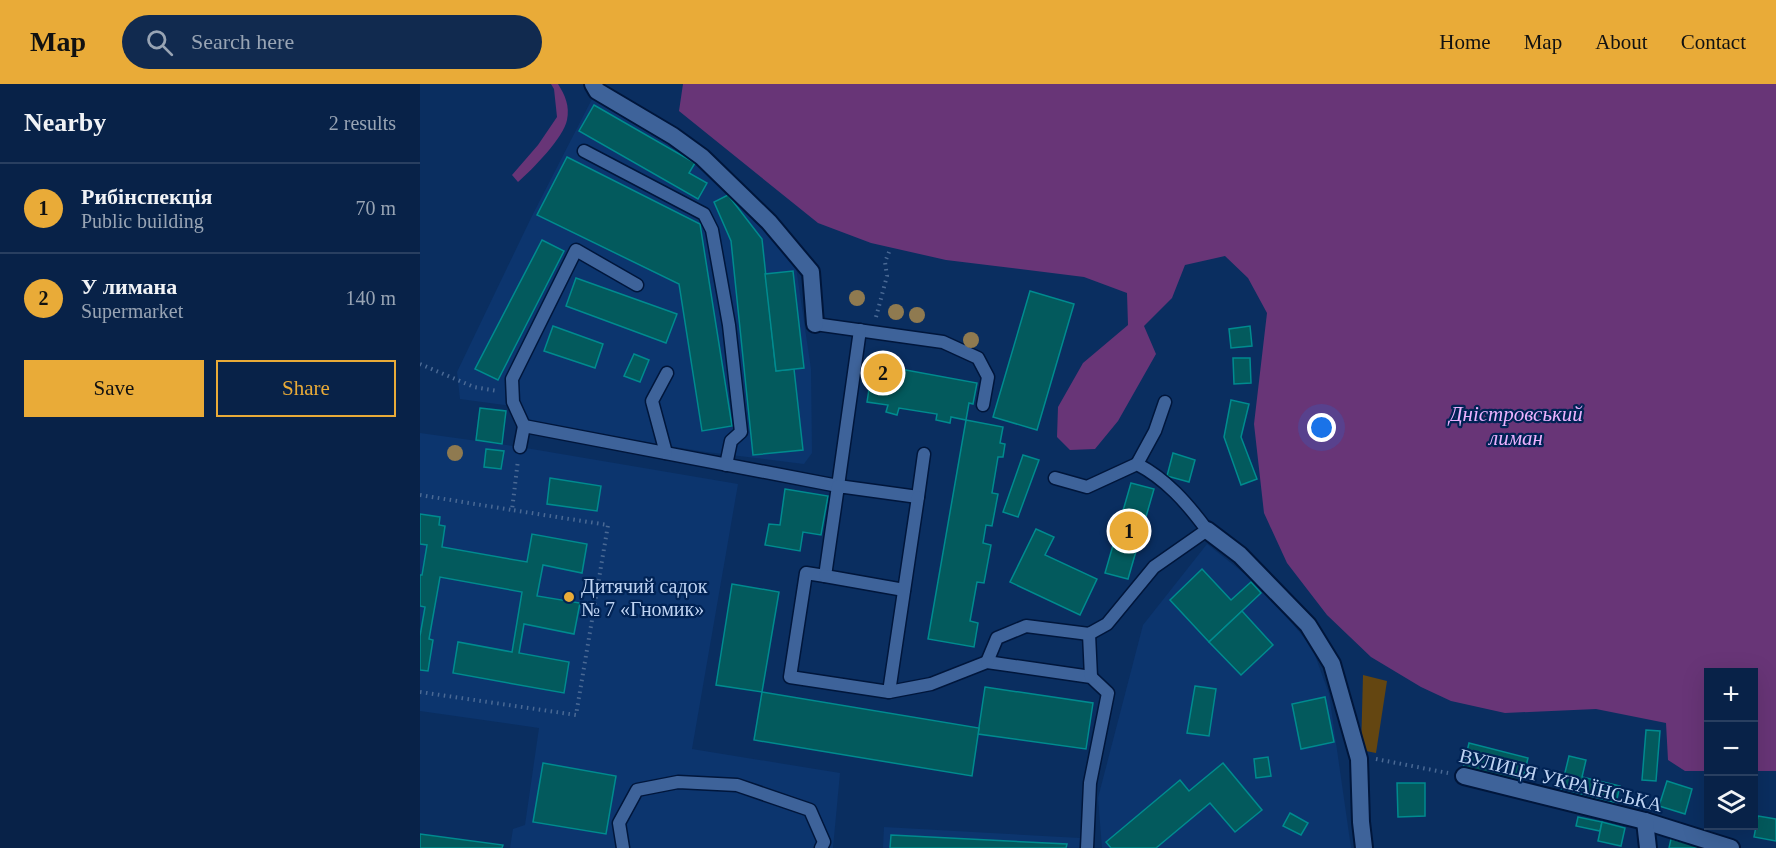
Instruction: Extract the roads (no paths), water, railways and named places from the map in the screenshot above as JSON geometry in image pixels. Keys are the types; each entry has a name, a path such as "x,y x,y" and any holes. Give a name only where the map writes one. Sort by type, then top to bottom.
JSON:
{"street":[{"path":"593,84 597,91 702,156 769,222 810,272 815,324"},
{"path":"1207,530 1240,555 1308,626 1332,664 1359,759 1364,848"},
{"name":"ВУЛИЦЯ УКРАЇНСЬКА","path":"1464,776 1645,821 1731,848"},
{"path":"1645,821 1648,848"}],"lane":[{"path":"584,152 704,214 712,230 729,325 741,432 731,441 726,465"},
{"path":"520,447 524,426 513,402 512,379 576,250 637,285"},
{"path":"815,324 943,342 978,358 988,377 983,405"},
{"path":"825,576 865,331"},
{"path":"666,453 652,401 667,373"},
{"path":"1055,478 1088,487 1137,464 1155,431 1165,402"},
{"path":"524,426 838,486 918,497"},
{"path":"889,692 924,454"},
{"path":"987,662 997,638 1026,626 1089,634 1107,624 1154,567 1207,530 1185,501 1153,472 1137,464"},
{"path":"904,590 806,573 790,677 889,692 931,684 987,662 1091,677 1108,693 1090,783 1087,848"},
{"path":"1089,634 1091,677"},
{"path":"623,848 619,823 637,790 678,782 737,785 810,810 824,842 821,848"}],"water":[{"path":"551,84 558,84 565,97 568,110 565,127 539,162 518,182 512,175 538,145 557,117 554,89"},
{"name":"Дністровський лиман","path":"683,84 1776,84 1776,771 1758,771 1758,668 1704,668 1704,771 1685,771 1668,760 1666,723 1596,709 1505,713 1451,701 1421,687 1371,657 1327,615 1287,563 1264,513 1254,424 1267,313 1248,278 1225,256 1185,265 1172,298 1144,326 1156,354 1118,421 1095,449 1070,450 1057,437 1058,407 1083,363 1128,325 1127,293 1084,277 946,260 871,243 818,223 679,111"}],"place":[{"name":"У лимана","path":"883,373"},
{"name":"Рибінспекція","path":"1129,531"},
{"name":"Дитячий садок № 7 «Гномик»","path":"569,597"}]}
